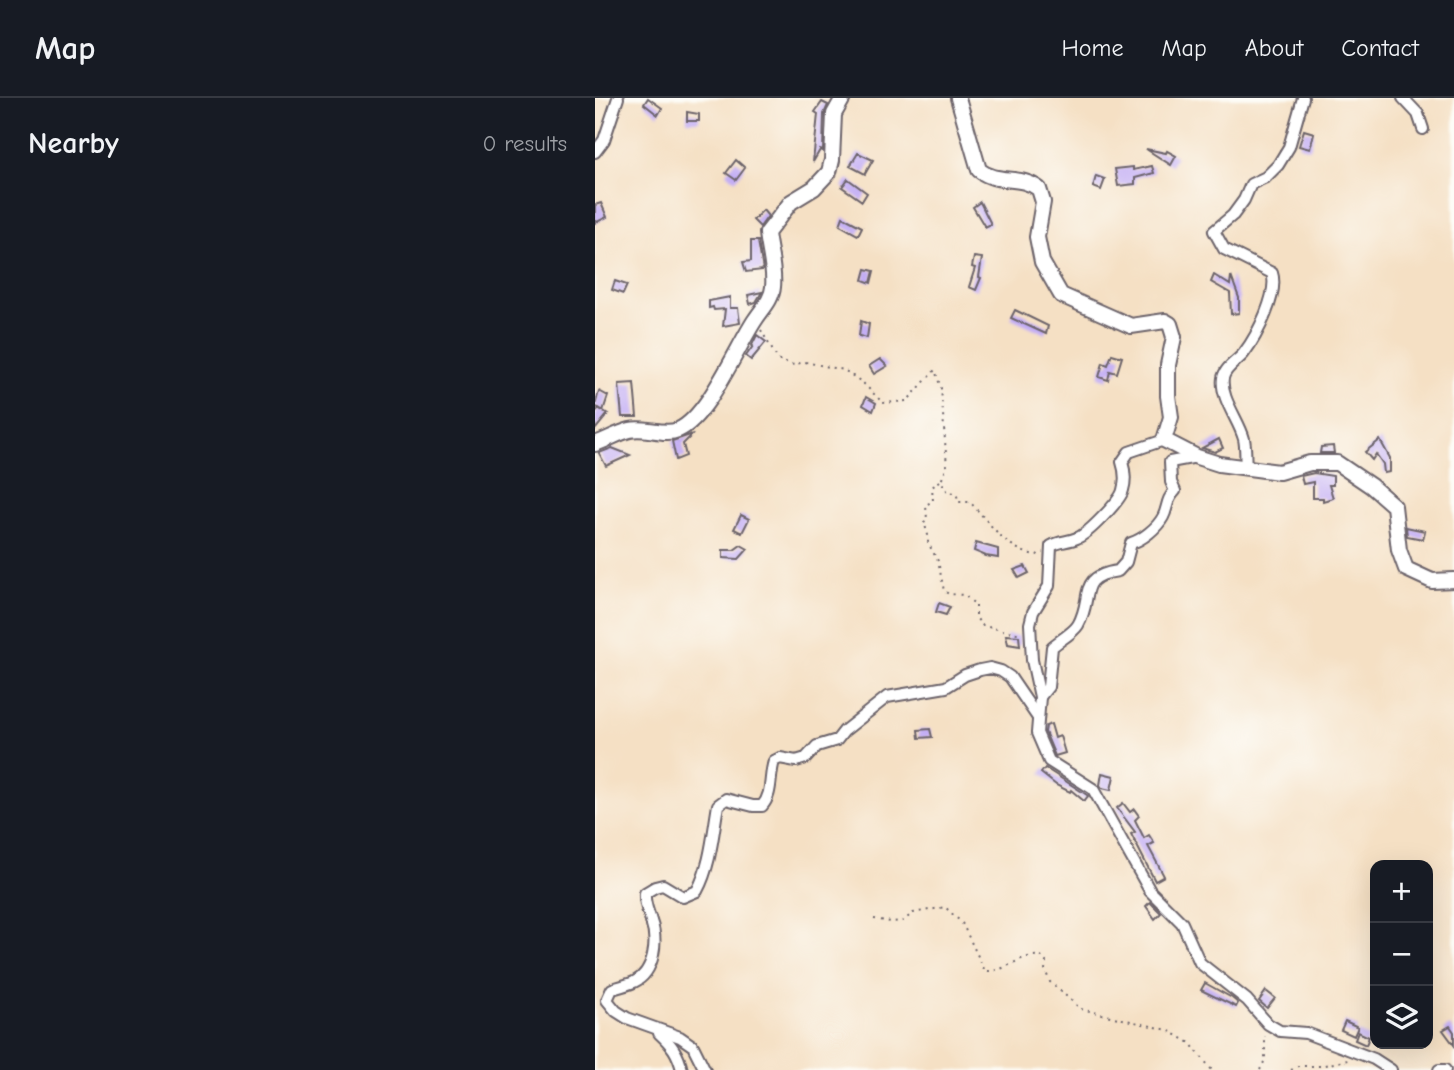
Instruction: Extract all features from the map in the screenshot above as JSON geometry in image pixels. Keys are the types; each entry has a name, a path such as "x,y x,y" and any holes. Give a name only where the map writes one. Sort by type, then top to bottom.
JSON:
{"main road":[{"path":"595,444 628,430 673,431 691,422 768,302 773,289 767,233 791,202 814,188 829,172 834,114 843,98"},
{"path":"958,98 979,170 988,177 1029,182 1039,189 1043,202 1037,237 1040,255 1061,295 1131,326 1165,321 1171,324 1174,337 1168,365 1171,417 1164,440 1197,457 1219,464 1279,472 1310,463 1337,463 1371,486 1394,506 1399,550 1406,569 1432,581 1454,580"}],"street":[{"path":"595,152 604,140 618,98"},
{"path":"1246,467 1244,439 1231,410 1223,382 1224,373 1257,335 1275,282 1272,273 1224,249 1214,231 1233,215 1251,184 1265,177 1278,165 1289,147 1303,98"},
{"path":"1403,98 1418,114 1423,129"},
{"path":"1164,440 1129,452 1122,462 1125,471 1123,492 1113,505 1081,537 1051,546 1049,586 1033,612 1030,624 1032,660 1040,697 1037,733 1049,761 1093,789 1150,891 1182,923 1200,963 1247,1000 1268,1024 1280,1031 1306,1033 1374,1059 1391,1070"},
{"path":"1040,697 1048,687 1052,647 1077,626 1091,583 1103,574 1118,571 1126,562 1131,543 1140,541 1163,517 1169,496 1175,491 1171,482 1170,462 1197,457"},
{"path":"705,1070 694,1046 680,1037 627,1018 616,1011 607,1000 612,989 636,981 651,963 653,933 645,907 645,893 663,885 683,897 697,891 709,862 709,846 718,805 726,799 762,806 769,793 774,761 780,758 796,761 806,758 817,746 837,740 844,731 887,696 946,687 973,671 990,668 1010,677 1038,718"},
{"path":"651,1027 674,1047 682,1070"},
{"path":"1439,1070 1445,1070"}],"path":[{"path":"754,320 778,360 791,365 805,362 844,370 863,383 883,403 907,401 935,370 941,388 947,467 941,481 932,487 933,501 926,505 927,520 924,522 928,543 938,561 944,591 964,595 976,605 976,618 983,626 1025,634"},
{"path":"941,481 949,492 956,493 959,502 969,502 1020,551 1037,555 1051,546"},
{"path":"874,919 903,921 913,913 945,907 962,923 985,971 997,971 1028,955 1041,956 1046,962 1045,970 1050,982 1081,1009 1168,1030 1191,1043 1212,1070"},
{"path":"1260,1070 1265,1060 1264,1041 1268,1024"},
{"path":"1291,1070 1298,1066 1374,1059"}],"building":[{"path":"648,98 662,108 658,115 644,104"},
{"path":"822,102 828,105 824,114 823,151 820,150 813,162 818,114 815,112"},
{"path":"687,112 699,114 699,121 687,121"},
{"path":"1304,130 1314,133 1310,149 1299,146"},
{"path":"1146,149 1167,151 1176,156 1171,165"},
{"path":"858,153 873,160 865,174 850,166"},
{"path":"736,160 745,168 736,180 726,173"},
{"path":"1152,166 1154,173 1135,178 1135,184 1118,186 1115,169 1133,167 1133,170"},
{"path":"1096,176 1105,179 1101,190 1093,187"},
{"path":"848,179 867,193 862,201 842,187"},
{"path":"980,202 991,224 985,227 973,207"},
{"path":"601,203 607,217 595,223 595,205"},
{"path":"763,210 768,216 760,227 753,220"},
{"path":"843,217 862,227 858,235 840,225"},
{"path":"751,241 758,241 763,270 746,272 743,262 751,261"},
{"path":"974,257 982,258 981,278 976,290 969,287 975,268 972,267"},
{"path":"866,269 874,271 871,283 863,280"},
{"path":"1214,275 1230,285 1231,276 1239,298 1239,313 1231,314 1230,293 1211,282"},
{"path":"615,281 627,285 623,294 612,290"},
{"path":"762,292 756,302 750,304 748,295"},
{"path":"730,297 730,308 738,308 740,323 723,326 725,309 709,308 709,301"},
{"path":"1015,310 1048,326 1046,334 1011,318"},
{"path":"861,321 869,324 867,338 859,336"},
{"path":"757,335 766,342 751,360 746,356"},
{"path":"1112,354 1122,357 1117,373 1110,371 1108,380 1099,377 1103,363 1108,365"},
{"path":"880,359 887,366 874,374 869,366"},
{"path":"634,383 637,417 622,417 619,384"},
{"path":"599,391 608,396 603,411 595,406"},
{"path":"866,397 876,403 873,411 863,405"},
{"path":"599,408 608,414 595,430 595,413"},
{"path":"693,434 683,444 686,456 676,460 672,441"},
{"path":"1219,439 1223,448 1215,452 1202,448"},
{"path":"1380,440 1390,458 1390,472 1384,473 1383,464 1376,454 1372,460 1365,452"},
{"path":"1333,446 1334,453 1320,453 1321,447"},
{"path":"612,448 630,455 606,466 599,453"},
{"path":"1314,473 1333,476 1333,485 1329,485 1333,498 1323,501 1323,498 1313,498 1313,482 1303,484 1301,476"},
{"path":"741,515 749,519 742,533 734,529"},
{"path":"1406,527 1425,531 1423,539 1407,536"},
{"path":"976,543 998,549 998,558 974,551"},
{"path":"741,545 748,549 739,559 723,558 723,550 734,550"},
{"path":"1025,566 1029,573 1019,578 1014,570"},
{"path":"939,603 950,607 946,615 936,612"},
{"path":"1006,635 1019,636 1020,646 1008,644"},
{"path":"1051,724 1055,738 1060,736 1065,753 1055,756 1045,732 1046,726"},
{"path":"930,729 932,737 919,738 918,730"},
{"path":"1045,768 1088,796 1084,801 1071,790 1070,792 1056,785 1041,773"},
{"path":"1102,773 1114,776 1111,790 1100,785"},
{"path":"1123,803 1130,812 1134,809 1139,816 1135,820 1144,838 1149,835 1154,843 1148,846 1164,876 1155,881 1131,834 1135,832 1117,808"},
{"path":"1150,902 1161,913 1155,919 1146,906"},
{"path":"1205,983 1232,998 1238,1003 1236,1007 1201,990"},
{"path":"1266,991 1275,998 1267,1008 1259,1001"},
{"path":"1345,1021 1358,1027 1354,1036 1341,1030"},
{"path":"1450,1026 1454,1032 1454,1045 1443,1030"},
{"path":"1358,1032 1369,1037 1366,1045 1355,1040"}]}
